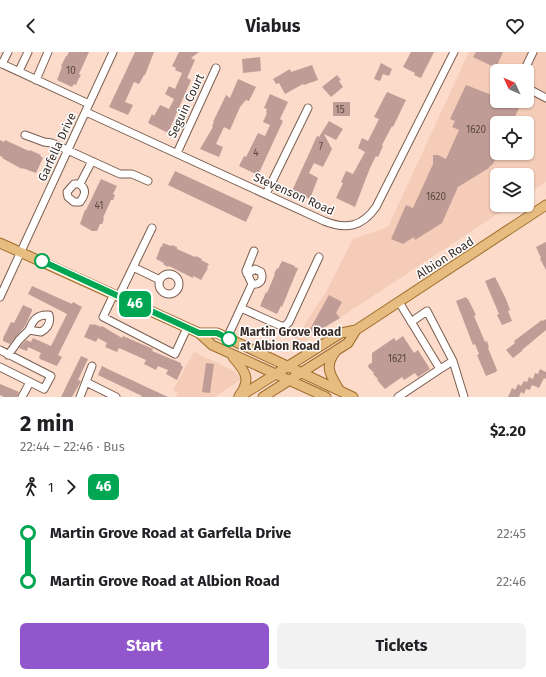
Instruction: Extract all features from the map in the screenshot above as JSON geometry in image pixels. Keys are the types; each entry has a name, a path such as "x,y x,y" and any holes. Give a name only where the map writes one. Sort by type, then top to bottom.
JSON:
{"main road":[{"name":"Albion Road","path":"239,397 341,333 356,330 546,205"},
{"path":"0,243 199,333 212,345 326,397"},
{"name":"Albion Road","path":"263,397 348,343 356,330"},
{"path":"199,333 217,333 353,397"},
{"path":"338,349 331,358 329,367 332,378 340,391"},
{"path":"229,353 243,368 246,378 245,387 239,397"}],"street":[{"path":"8,52 1,63 89,104"},
{"path":"19,71 28,52"},
{"path":"36,80 48,52"},
{"name":"Garfella Drive","path":"0,296 113,52"},
{"name":"Stevenson Road","path":"86,112 332,224 347,226 366,219 376,207 454,52"},
{"path":"527,64 533,52"},
{"name":"Seguin Court","path":"177,153 216,68"},
{"path":"534,92 546,98"},
{"path":"266,194 308,108"},
{"path":"25,135 44,142 52,143 120,174 132,174 148,181"},
{"path":"80,184 92,161"},
{"path":"152,228 133,267 103,317 176,354 187,328"},
{"path":"252,284 246,268 254,251"},
{"path":"241,308 281,326 285,326 289,322 319,257"},
{"path":"133,267 160,280"},
{"path":"247,274 253,269 262,272 263,277 261,282 252,284"},
{"path":"227,338 252,284"},
{"path":"399,302 440,369"},
{"path":"411,322 427,311 453,361 464,397"},
{"path":"8,354 18,340 29,330"},
{"path":"0,350 51,376 44,389 0,367"},
{"path":"398,397 453,361"},
{"path":"80,397 92,366"},
{"path":"22,397 30,382"},
{"path":"86,382 116,397"}],"shaded area":[{"path":"469,52 546,52 546,182 534,190 534,168 490,168 490,212 500,212 285,354 326,292 353,239 388,227"},
{"path":"194,352 232,370 242,379 215,397 175,397 178,393 173,390"}],"building":[{"path":"69,52 89,52 79,74 81,75 76,85 74,84 72,87 57,80 62,67 61,66"},
{"path":"135,52 154,52 145,75 139,84 134,82 125,102 133,105 128,115 109,107"},
{"path":"179,52 199,52 191,58 195,60 187,78 191,80 168,133 148,123 152,114 154,116 160,105 169,109 174,99 165,94 169,86 175,89 182,73 175,70 176,68 172,66"},
{"path":"411,52 434,52 421,78 403,67"},
{"path":"476,52 503,52 498,64 490,65 473,57"},
{"path":"260,57 261,71 243,73 242,59"},
{"path":"381,63 392,69 389,76 383,74 380,81 374,79"},
{"path":"312,65 318,80 304,85 303,84 285,94 279,83 276,84 273,79 290,69 291,72"},
{"path":"337,75 341,80 339,81 343,87 331,97 322,87"},
{"path":"238,79 256,87 249,101 246,100 240,107 230,130 224,127 216,144 223,147 219,157 200,149 213,127 213,122 226,95 230,98"},
{"path":"466,85 490,94 490,108 519,108 515,116 490,116 490,160 495,160 493,164 458,187 442,223 415,240 414,237 403,244 391,239 406,205 413,208 433,164 433,155 438,155 446,159 459,130 452,127 455,121 450,119"},
{"path":"387,92 406,100 393,127 392,126 382,145 383,146 378,157 376,156 370,168 355,207 336,198 343,183 341,182 346,171 353,174 365,152 358,148 362,138 368,141 379,119 374,117"},
{"path":"270,94 288,102 280,119 283,121 258,175 239,166 244,156 246,157 258,133 265,136 270,125 263,122 267,113 267,109 264,108"},
{"path":"333,102 350,102 350,116 333,116"},
{"path":"329,121 343,129 336,140 324,134 332,149 323,167 314,163 309,173 318,178 310,199 292,191 317,136 319,137"},
{"path":"0,140 4,142 5,140 41,155 40,156 43,158 36,173 22,169 2,158 3,157 0,156"},
{"path":"175,171 253,207 246,222 168,185"},
{"path":"101,179 117,186 113,194 115,195 113,200 111,200 102,224 100,224 97,231 92,231 80,224 85,210"},
{"path":"546,242 546,270 536,247"},
{"path":"163,243 177,247 177,249 195,257 196,256 209,264 201,280 193,276 193,278 169,266 168,267 156,259"},
{"path":"282,261 298,268 282,307 281,306 277,314 260,306 266,292 267,293 274,274"},
{"path":"495,277 506,299 510,310 508,311 512,321 502,325 485,281"},
{"path":"32,286 82,307 58,355 62,357 57,366 40,359 39,357 41,353 28,347 27,351 19,348 26,340 31,342 33,338 51,346 67,314 28,294"},
{"path":"329,295 342,302 336,313 340,318 313,334 310,329"},
{"path":"466,297 476,315 474,316 485,342 487,341 488,348 497,370 496,372 486,376 477,355 479,354 475,344 473,345 456,301"},
{"path":"23,305 32,309 25,326 10,344 3,341 11,322 14,323"},
{"path":"546,319 546,330 513,358 506,350 515,343 514,341 542,320 543,321"},
{"path":"90,324 102,326 122,338 123,336 153,349 152,351 181,363 183,367 177,380 166,374 168,370 158,366 156,370 144,364 146,360 119,348 117,352 105,347 107,343 98,338 96,342 84,337"},
{"path":"403,336 414,353 418,350 430,369 418,377 415,373 404,380 402,377 385,389 368,367 369,364 372,363 372,353 394,338 396,341"},
{"path":"81,356 88,359 78,380 81,381 72,397 61,397"},
{"path":"206,363 214,364 210,393 202,392"},
{"path":"102,366 168,397 141,397 142,396 98,375"},
{"path":"540,369 546,372 546,379 544,378 539,388 532,385 530,390 526,389 524,394 521,392 519,397 508,397 512,388 515,390 518,384 521,386 524,381 527,382 529,377 533,379 535,373 538,374"},
{"path":"0,384 19,392 17,397 4,397 0,395"}],"bus line":[{"name":"46","path":"42,261 199,333 217,333 229,339"}],"place":[{"name":"Martin Grove Road at Albion Road","path":"229,339"}]}
